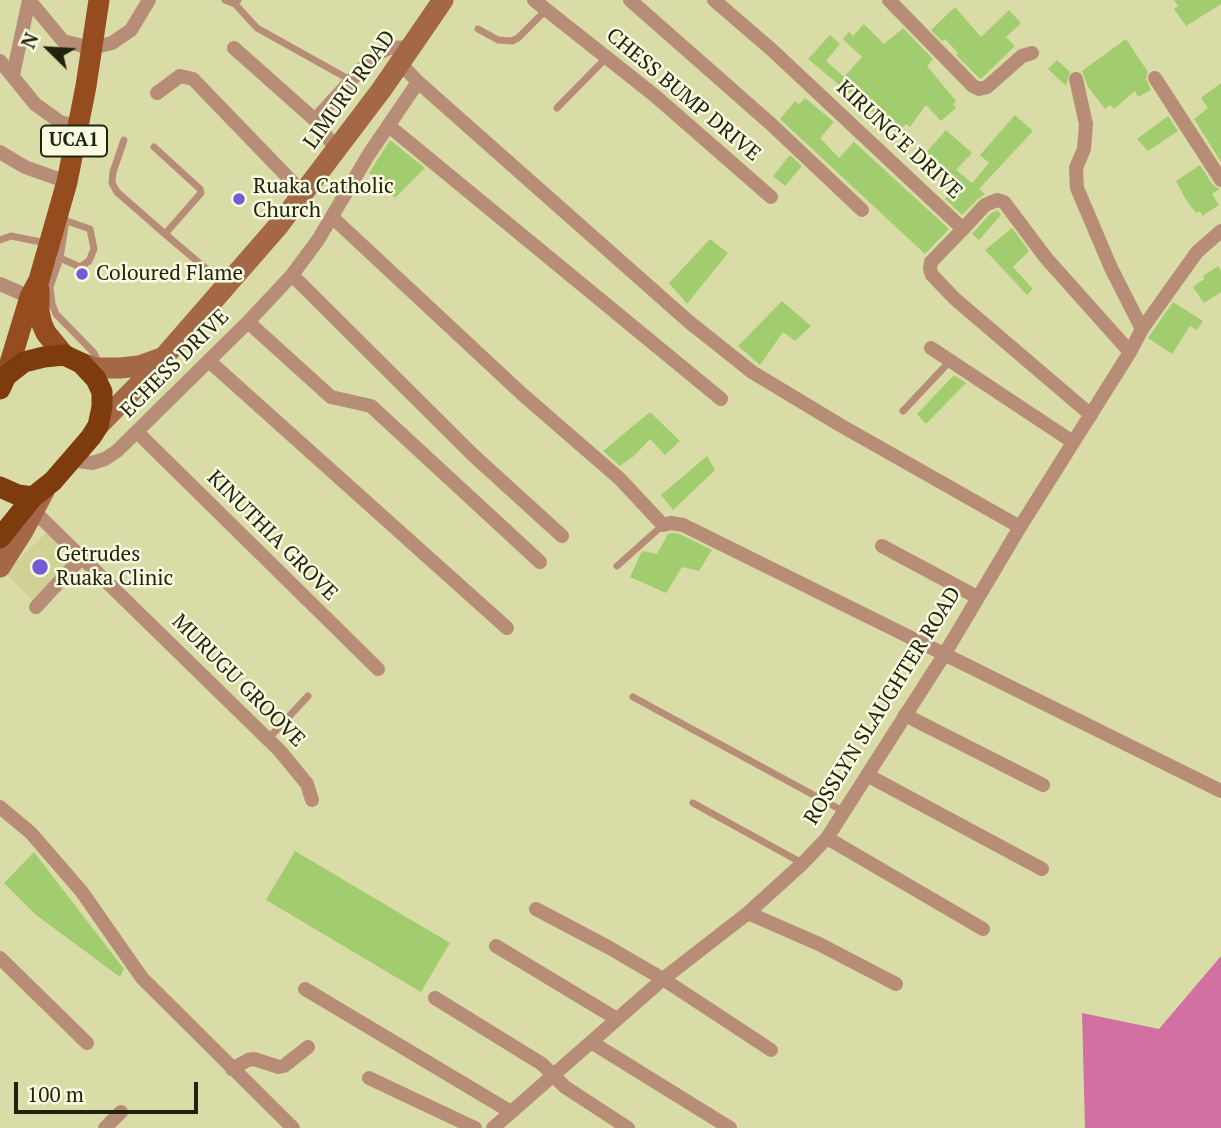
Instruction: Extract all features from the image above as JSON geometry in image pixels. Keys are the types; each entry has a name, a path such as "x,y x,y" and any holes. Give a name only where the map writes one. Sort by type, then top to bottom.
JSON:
{"highway":[{"path":"0,538 72,460 98,426 102,407 102,392 96,379 82,362 44,357 24,362 3,382"},
{"path":"0,487 18,495 38,498"}],"main road":[{"name":"UCA1","path":"3,382 51,253 99,0"},
{"name":"LIMURU ROAD","path":"98,426 227,286 304,194 443,0"},
{"path":"51,253 39,312 46,332 82,362 139,366 161,358"},
{"path":"0,568 38,498"}],"street":[{"path":"13,75 29,0 63,41 91,48 112,43 131,30 149,0"},
{"name":"CHESS BUMP DRIVE","path":"534,0 608,57 771,197"},
{"path":"630,0 772,125 862,210"},
{"name":"KIRUNG'E DRIVE","path":"714,0 772,50 963,229 985,205 998,200 1004,202 1046,258 1130,352"},
{"path":"889,0 979,89 986,87 1022,56 1031,53"},
{"path":"234,48 315,120 337,149"},
{"path":"315,120 379,53 389,48 406,55 418,82 688,321 752,372 1020,527"},
{"path":"0,61 35,104 60,122 77,126"},
{"path":"157,93 180,76 192,79 304,194"},
{"path":"1155,78 1221,180"},
{"path":"1076,79 1086,124 1084,149 1076,167 1077,188 1111,268 1142,329"},
{"name":"ECHESS DRIVE","path":"72,460 92,463 104,459 137,432 292,275 418,82"},
{"path":"389,126 721,399"},
{"path":"0,152 25,167 66,181"},
{"path":"332,217 522,394 620,479 663,525 683,525 1221,791"},
{"path":"963,229 931,262 932,275 955,299 1091,415"},
{"name":"ROSSLYN SLAUGHTER ROAD","path":"493,1128 663,979 748,913 827,838 944,655 1142,329 1197,251 1221,231"},
{"path":"0,284 51,253"},
{"path":"292,275 473,455 562,536"},
{"path":"248,322 331,397 371,406 540,562"},
{"path":"931,348 1073,442"},
{"path":"209,361 507,628"},
{"name":"KINUTHIA GROVE","path":"137,432 378,669"},
{"name":"MURUGU GROOVE","path":"38,498 82,557 295,767 307,784 312,800"},
{"path":"882,546 977,597"},
{"path":"36,607 82,557"},
{"path":"905,715 1043,785"},
{"path":"867,775 1042,869"},
{"path":"0,807 31,833 82,892 142,978 293,1128"},
{"path":"827,838 983,929"},
{"path":"536,909 663,979 771,1049"},
{"path":"748,913 819,944 896,984"},
{"path":"496,946 617,1019"},
{"path":"0,958 87,1043"},
{"path":"305,989 511,1112"},
{"path":"435,998 542,1064 584,1101 628,1128"},
{"path":"591,1042 730,1128"},
{"path":"232,1069 254,1059 279,1067 284,1066 308,1047"},
{"path":"369,1079 475,1128"},
{"path":"105,1128 121,1112"}],"lane":[{"path":"225,0 237,2 249,21 264,33 352,82"},
{"path":"478,29 498,40 512,41 547,9"},
{"path":"557,108 608,57"},
{"path":"124,140 113,172 112,183 117,192 227,286"},
{"path":"154,147 200,189 201,193 165,234"},
{"path":"0,240 11,236 80,267 89,261 94,249 90,229 51,253"},
{"path":"51,253 50,293 56,314 94,353 82,362"},
{"path":"903,411 952,360"},
{"path":"617,566 663,525"},
{"path":"268,739 308,696"},
{"path":"633,697 843,811"},
{"path":"693,803 803,863"}],"shaded area":[{"name":"Getrudes Ruaka Clinic","path":"48,531 74,561 35,603 5,573"},
{"path":"1221,956 1221,1128 1085,1128 1082,1013 1159,1029"}],"building":[{"path":"1174,0 1221,0 1221,4 1186,26 1174,9 1178,6"},
{"path":"955,7 981,37 1009,10 1021,23 1006,37 1015,46 980,79 956,55 958,53 945,39 942,41 931,30"},
{"path":"864,24 884,44 903,28 933,59 927,66 956,101 953,104 956,108 941,121 926,105 910,127 906,124 897,133 808,59 830,35 840,44 826,61 844,77 862,57 843,39 849,32 853,36"},
{"path":"1126,39 1148,72 1146,79 1151,90 1138,97 1135,91 1114,109 1110,105 1105,109 1088,87 1082,71"},
{"path":"1057,60 1070,72 1066,86 1048,69"},
{"path":"1221,83 1221,162 1194,119 1208,108 1201,98"},
{"path":"805,98 834,122 820,138 839,158 854,142 949,229 925,254 780,119 795,101 799,104"},
{"path":"1015,115 1033,131 979,189 985,194 962,215 945,199 952,191 951,188 922,157 946,130 972,153 956,170 972,183 989,163 980,155"},
{"path":"1168,116 1178,131 1148,151 1137,139"},
{"path":"390,140 425,168 395,198 369,173"},
{"path":"790,155 802,166 785,186 773,176"},
{"path":"1200,165 1213,185 1220,189 1212,194 1219,205 1202,216 1200,211 1196,213 1186,200 1176,181"},
{"path":"998,210 1001,215 979,240 972,234 991,213"},
{"path":"1012,228 1029,251 1013,267 1033,289 1027,295 985,250"},
{"path":"710,239 728,253 687,304 669,283"},
{"path":"1218,266 1221,271 1221,292 1204,303 1193,287"},
{"path":"782,301 811,326 795,341 783,332 760,365 738,346"},
{"path":"1173,302 1203,321 1197,330 1190,326 1172,354 1148,338"},
{"path":"954,375 966,383 926,424 917,414"},
{"path":"650,412 680,441 665,455 650,439 620,466 603,451"},
{"path":"707,456 715,470 673,510 661,495"},
{"path":"671,533 680,534 712,550 699,571 682,567 666,593 630,577 641,553 643,551 657,554"},
{"path":"295,851 450,943 421,992 266,900"},
{"path":"34,852 124,969 120,977 36,915 4,883"}],"place":[{"name":"Ruaka Catholic Church","path":"239,199"},
{"name":"Coloured Flame","path":"82,274"},
{"name":"Getrudes Ruaka Clinic","path":"40,567"}]}
